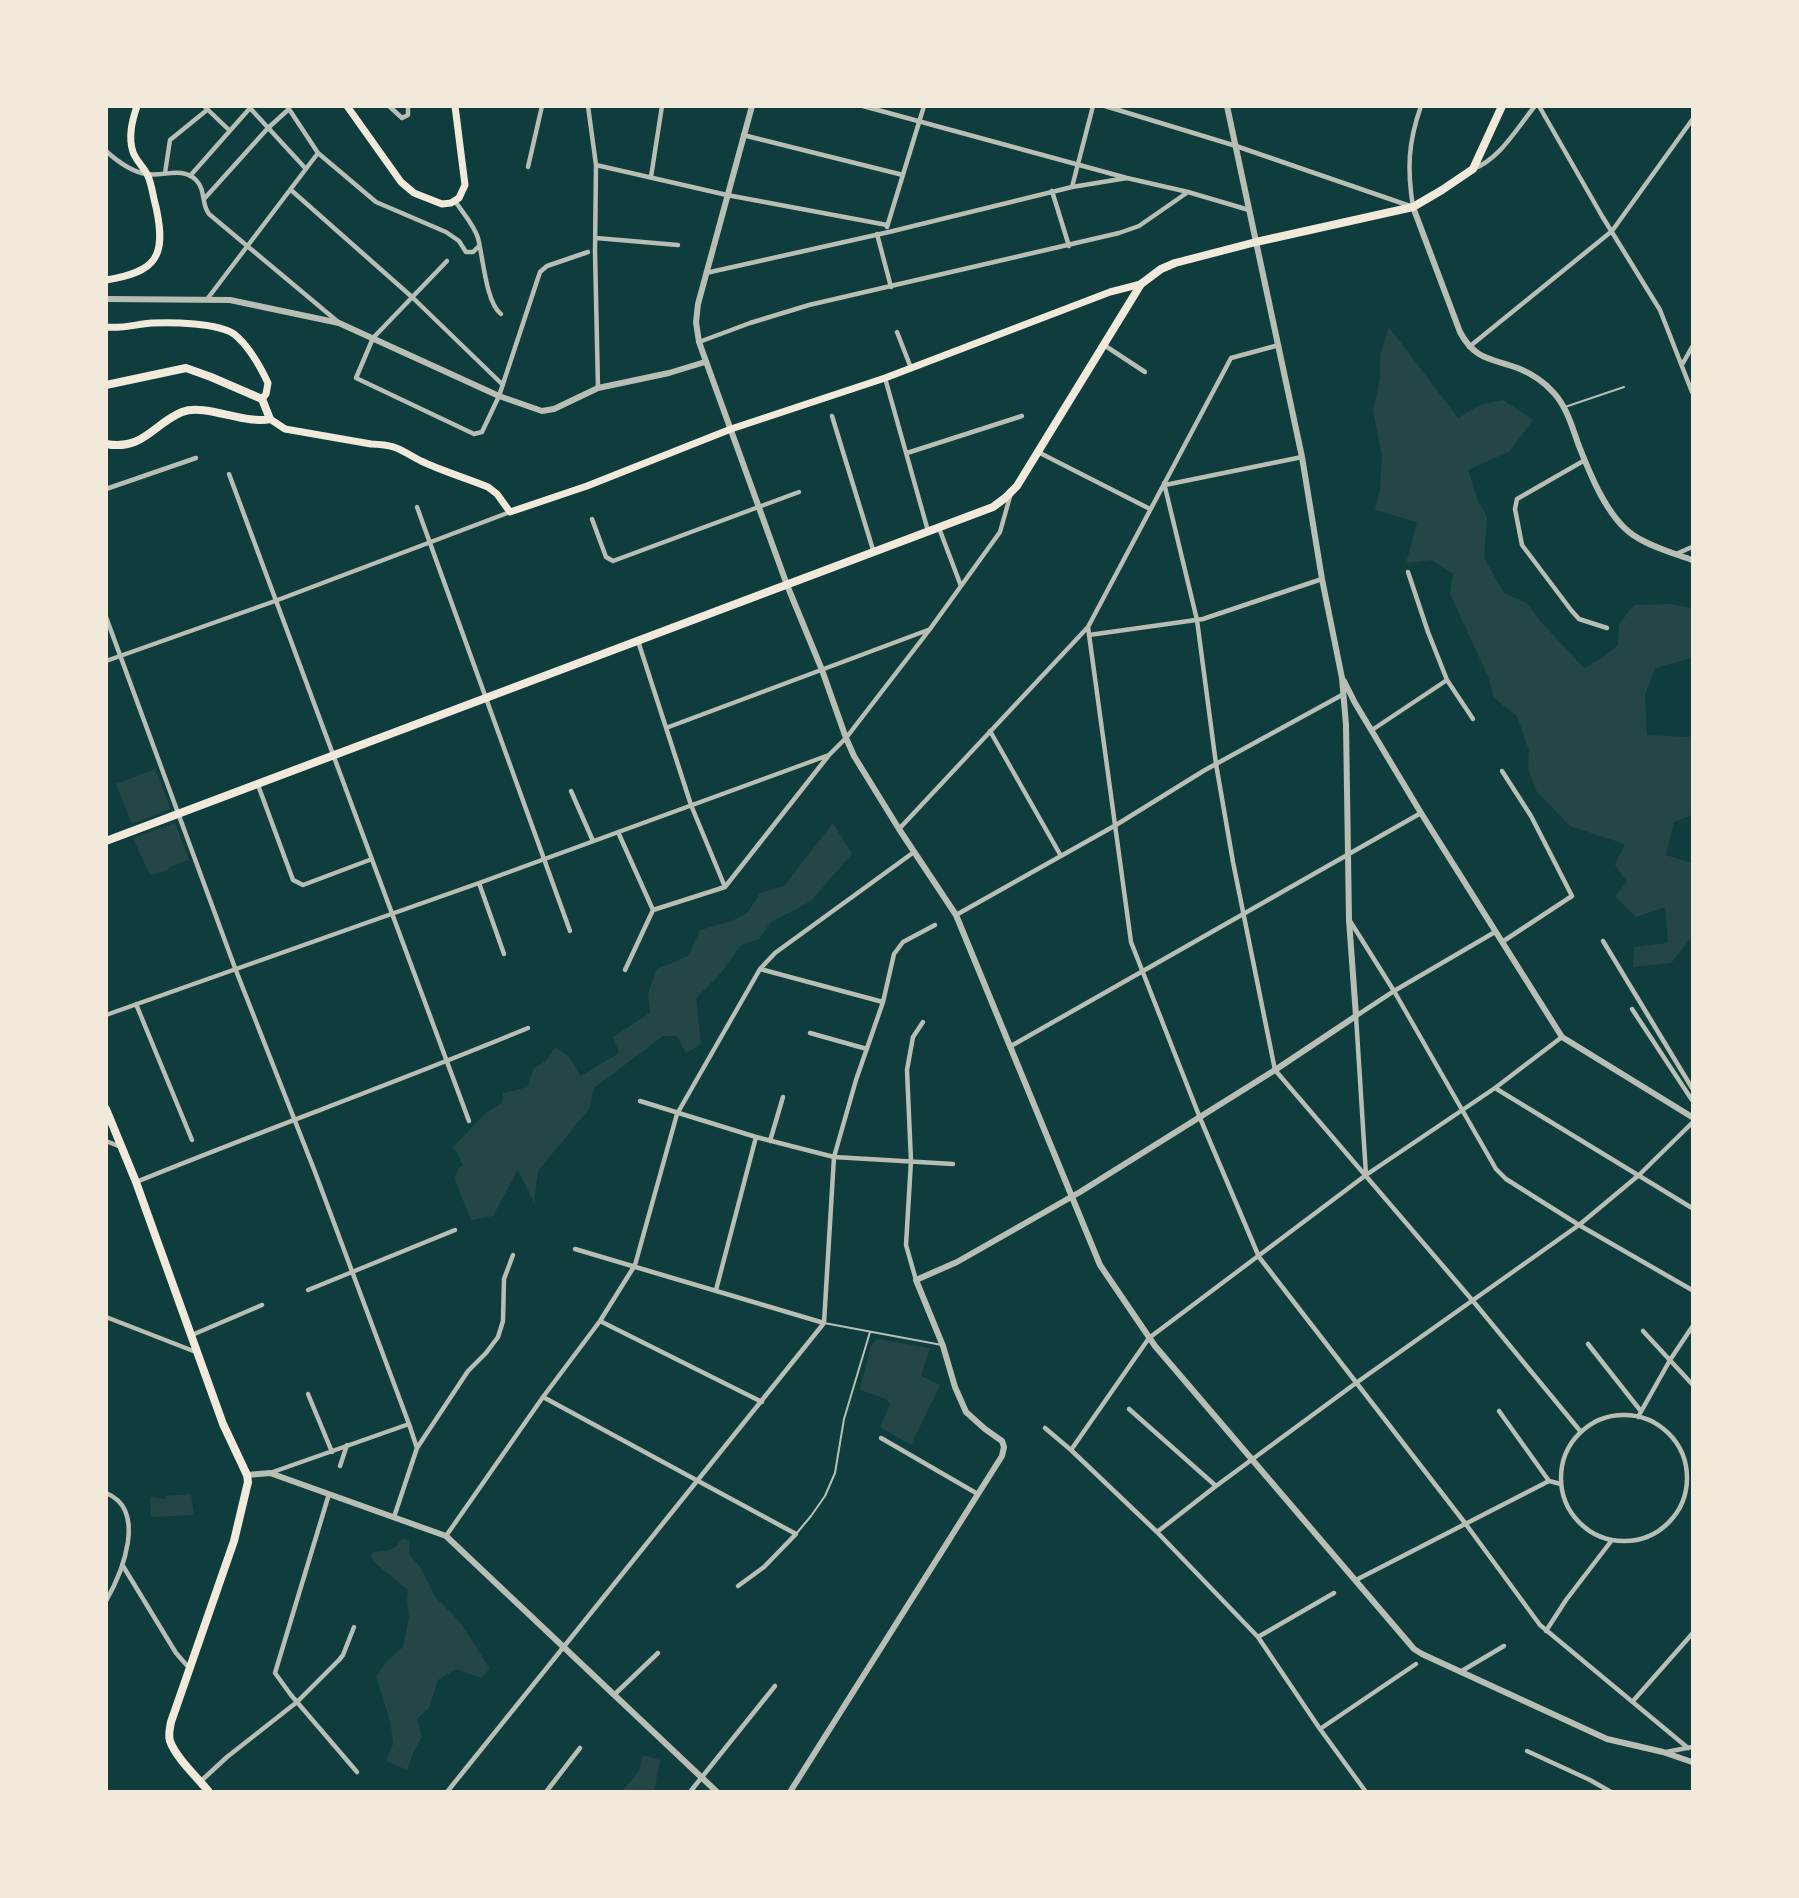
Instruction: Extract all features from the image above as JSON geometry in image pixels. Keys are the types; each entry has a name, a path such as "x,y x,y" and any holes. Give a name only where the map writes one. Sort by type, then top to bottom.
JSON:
{"main road":[{"path":"106,280 137,274 149,266 156,257 161,230 148,175 133,153 132,120 137,106"},
{"path":"347,106 401,182 414,193 442,204 455,201 462,194 465,184 455,106"},
{"path":"106,841 993,507 1011,493 1141,284 1161,268 1256,242 1413,207 1473,169 1502,106"},
{"path":"106,385 186,368 262,399 270,419 285,429 396,447 420,461 488,487 497,494 510,512 587,486 731,429 885,378 1110,292 1141,284"},
{"path":"106,327 154,323 214,327 233,333 250,351 268,383 268,389 262,399"},
{"path":"106,444 120,446 138,441 183,412 223,414 262,421 270,419"},
{"path":"106,1109 136,1182 223,1424 247,1475 248,1482 234,1541 169,1733 170,1742 177,1753 209,1791"}],"street":[{"path":"388,106 398,116 405,118 409,111 408,106"},
{"path":"528,167 542,106"},
{"path":"651,177 662,106"},
{"path":"752,106 696,313 699,342 705,362 846,738 854,756 899,829 956,915 1100,1265 1149,1338 1414,1649 1607,1739 1663,1752 1692,1762"},
{"path":"863,106 1249,210"},
{"path":"889,232 887,225 924,106"},
{"path":"1071,187 1093,106"},
{"path":"1105,106 1236,146 1413,207"},
{"path":"1227,106 1302,457 1322,579 1342,678 1346,724 1349,920 1366,1175"},
{"path":"1421,106 1410,148 1408,171 1413,207 1460,332 1469,347 1490,360 1517,368 1538,379 1554,393 1565,407 1585,460 1603,498 1621,524 1633,535 1650,544 1692,560"},
{"path":"1473,169 1484,164 1499,150 1537,106 1660,310 1692,393"},
{"path":"190,176 249,107 306,169"},
{"path":"587,107 596,165 598,388"},
{"path":"165,174 170,140 206,108 229,130"},
{"path":"204,199 288,108 318,153 380,205 446,232 459,241 466,252 469,253 478,248"},
{"path":"1469,347 1612,231 1692,120"},
{"path":"743,135 903,175"},
{"path":"106,151 124,165 148,175 174,172 190,176 202,187 209,214 339,323"},
{"path":"208,298 318,153"},
{"path":"596,165 727,195 887,225"},
{"path":"706,273 889,232 1052,191 1127,178"},
{"path":"291,190 412,297 503,385"},
{"path":"1052,191 1070,246"},
{"path":"699,342 809,305 1070,246 1139,226 1188,192"},
{"path":"455,201 474,230 492,301 501,314"},
{"path":"877,234 891,287"},
{"path":"596,238 678,244"},
{"path":"447,261 373,338 356,378 474,434 482,432 500,396 540,272 548,266 588,252"},
{"path":"106,299 208,298 230,300 339,323 500,396 548,411 598,388 669,373 705,362"},
{"path":"897,332 911,368"},
{"path":"1104,345 1145,372"},
{"path":"899,829 1088,627 1231,358 1279,345"},
{"path":"1682,363 1692,348"},
{"path":"885,378 928,532"},
{"path":"832,416 874,553"},
{"path":"907,453 1023,416"},
{"path":"1038,452 1150,509"},
{"path":"1164,484 1302,457"},
{"path":"106,489 196,458"},
{"path":"1585,460 1516,499 1515,509 1522,545 1571,610 1579,619 1607,628"},
{"path":"229,474 469,1121"},
{"path":"1164,484 1197,620 1216,764 1242,916 1275,1070 1473,1301 1581,1432"},
{"path":"592,519 606,557 613,561 799,492"},
{"path":"625,970 653,910 725,887 829,754 846,738 930,629 1000,531 1011,493"},
{"path":"417,507 484,698 570,931"},
{"path":"106,661 275,601 510,512"},
{"path":"939,528 961,586"},
{"path":"1676,554 1692,547"},
{"path":"1408,572 1447,680 1473,720"},
{"path":"1089,635 1197,620 1322,579"},
{"path":"106,617 235,968 353,1273 417,1448"},
{"path":"1088,627 1131,942 1200,1118 1259,1257 1546,1631 1690,1747"},
{"path":"666,728 930,629"},
{"path":"638,641 691,805 725,887"},
{"path":"1342,678 1421,813 1562,1036 1692,1117"},
{"path":"1372,730 1447,680"},
{"path":"956,915 1116,825 1216,764 1342,695"},
{"path":"990,731 1061,856"},
{"path":"106,1015 479,883 829,754"},
{"path":"1502,771 1531,816 1572,896 1502,942"},
{"path":"258,785 293,880 303,885 372,859"},
{"path":"571,791 592,841"},
{"path":"1011,1046 1421,813"},
{"path":"618,832 653,910"},
{"path":"446,1536 543,1397 600,1321 635,1265 677,1114 760,969 775,953 914,852"},
{"path":"479,883 504,954"},
{"path":"1349,920 1394,991 1496,1169 1506,1179 1579,1225 1692,1290"},
{"path":"447,1791 824,1323 834,1158 883,1002 894,954 903,942 935,925"},
{"path":"916,1280 957,1262 1071,1195 1080,1192 1275,1070 1394,991 1495,932"},
{"path":"1603,940 1692,1088"},
{"path":"760,969 883,1002"},
{"path":"136,1004 192,1140"},
{"path":"1632,1010 1692,1100"},
{"path":"790,1791 976,1493 1002,1456 1004,1447 997,1436 985,1429 966,1412 955,1387 943,1346 916,1280 906,1245 910,1161 907,1070 913,1037 923,1022"},
{"path":"136,1182 294,1119 447,1062 528,1028"},
{"path":"810,1033 867,1049"},
{"path":"1071,1450 1149,1338 1366,1175 1495,1088 1562,1036"},
{"path":"1495,1088 1692,1208"},
{"path":"770,1141 783,1097"},
{"path":"640,1101 677,1114 834,1158 953,1164"},
{"path":"1157,1532 1356,1383 1579,1225 1638,1175 1692,1124"},
{"path":"716,1290 756,1137"},
{"path":"106,1141 122,1148"},
{"path":"308,1290 455,1230"},
{"path":"575,1249 824,1323"},
{"path":"394,1516 417,1448 468,1371 498,1337 503,1321 504,1279 513,1255"},
{"path":"192,1335 262,1305"},
{"path":"106,1317 197,1352"},
{"path":"600,1321 762,1402"},
{"path":"1638,1417 1640,1410 1692,1327"},
{"path":"1643,1331 1692,1384"},
{"path":"1588,1344 1640,1410"},
{"path":"308,1394 332,1452"},
{"path":"543,1397 796,1534 764,1566 738,1586"},
{"path":"1129,1409 1216,1486"},
{"path":"1498,1411 1549,1482"},
{"path":"1623,1415 1638,1417 1657,1424 1678,1446 1683,1455 1687,1475 1685,1496 1676,1514 1662,1529 1647,1537 1630,1541 1612,1540 1593,1533 1578,1521 1567,1504 1561,1484 1562,1470 1565,1456 1572,1443 1593,1423 1608,1417 1623,1415"},
{"path":"247,1475 270,1473 409,1424"},
{"path":"1045,1428 1157,1532 1258,1636 1320,1729 1366,1791"},
{"path":"881,1438 976,1493"},
{"path":"340,1466 347,1444"},
{"path":"270,1473 446,1536 717,1791"},
{"path":"1356,1580 1549,1482 1561,1484"},
{"path":"106,1493 116,1497 123,1504 128,1533 123,1566 106,1601"},
{"path":"330,1494 275,1668 277,1677 357,1772"},
{"path":"1546,1631 1566,1600 1612,1540"},
{"path":"123,1566 177,1653 190,1669"},
{"path":"1258,1636 1334,1593"},
{"path":"201,1781 297,1702 343,1655 354,1627"},
{"path":"1633,1701 1692,1634"},
{"path":"1460,1672 1504,1646"},
{"path":"615,1694 658,1653"},
{"path":"1320,1729 1416,1664"},
{"path":"690,1791 775,1686"},
{"path":"1663,1752 1690,1747"},
{"path":"546,1791 580,1748"},
{"path":"1527,1751 1611,1791"}],"lane":[{"path":"1565,407 1624,387"},
{"path":"824,1323 943,1346"},
{"path":"796,1534 825,1496 835,1473 844,1419 870,1332"}],"shaded area":[{"path":"1389,327 1458,418 1482,404 1503,400 1533,420 1510,451 1468,470 1478,501 1487,517 1484,558 1504,593 1527,603 1541,622 1584,668 1602,658 1618,645 1619,624 1634,605 1669,604 1692,608 1692,658 1655,668 1645,695 1647,735 1689,737 1692,732 1692,815 1674,822 1666,855 1692,863 1692,937 1671,963 1633,967 1634,947 1668,943 1665,907 1636,917 1615,896 1627,882 1615,865 1625,844 1570,826 1537,792 1528,769 1529,751 1517,716 1494,698 1488,676 1450,594 1453,574 1431,560 1406,563 1417,522 1375,510 1380,488 1382,456 1373,410 1380,379 1380,355"},
{"path":"155,769 171,809 132,824 116,784"},
{"path":"175,823 189,860 169,867 167,871 150,875 133,838"},
{"path":"833,823 852,854 811,901 770,923 759,939 741,945 720,974 696,998 701,1044 686,1053 677,1036 663,1036 594,1088 589,1109 538,1171 534,1203 518,1170 493,1216 471,1220 454,1178 459,1168 463,1166 456,1151 452,1148 485,1114 502,1103 503,1093 528,1087 533,1069 546,1061 555,1047 569,1057 581,1076 619,1053 613,1037 650,1013 648,993 657,969 688,956 700,930 732,921 748,912 760,893 784,886"},
{"path":"877,1339 930,1348 921,1376 940,1385 911,1445 880,1427 890,1404 886,1399 860,1390 871,1345"},
{"path":"191,1494 194,1515 151,1517 150,1497 165,1499 166,1496"},
{"path":"402,1538 410,1541 409,1554 420,1567 435,1597 460,1622 490,1669 481,1678 456,1669 438,1680 429,1708 417,1719 422,1737 407,1770 386,1761 393,1744 391,1725 376,1676 388,1660 403,1647 409,1618 408,1590 374,1562 370,1556 373,1552 393,1548"},
{"path":"643,1755 660,1760 654,1791 622,1791 639,1771"}]}
